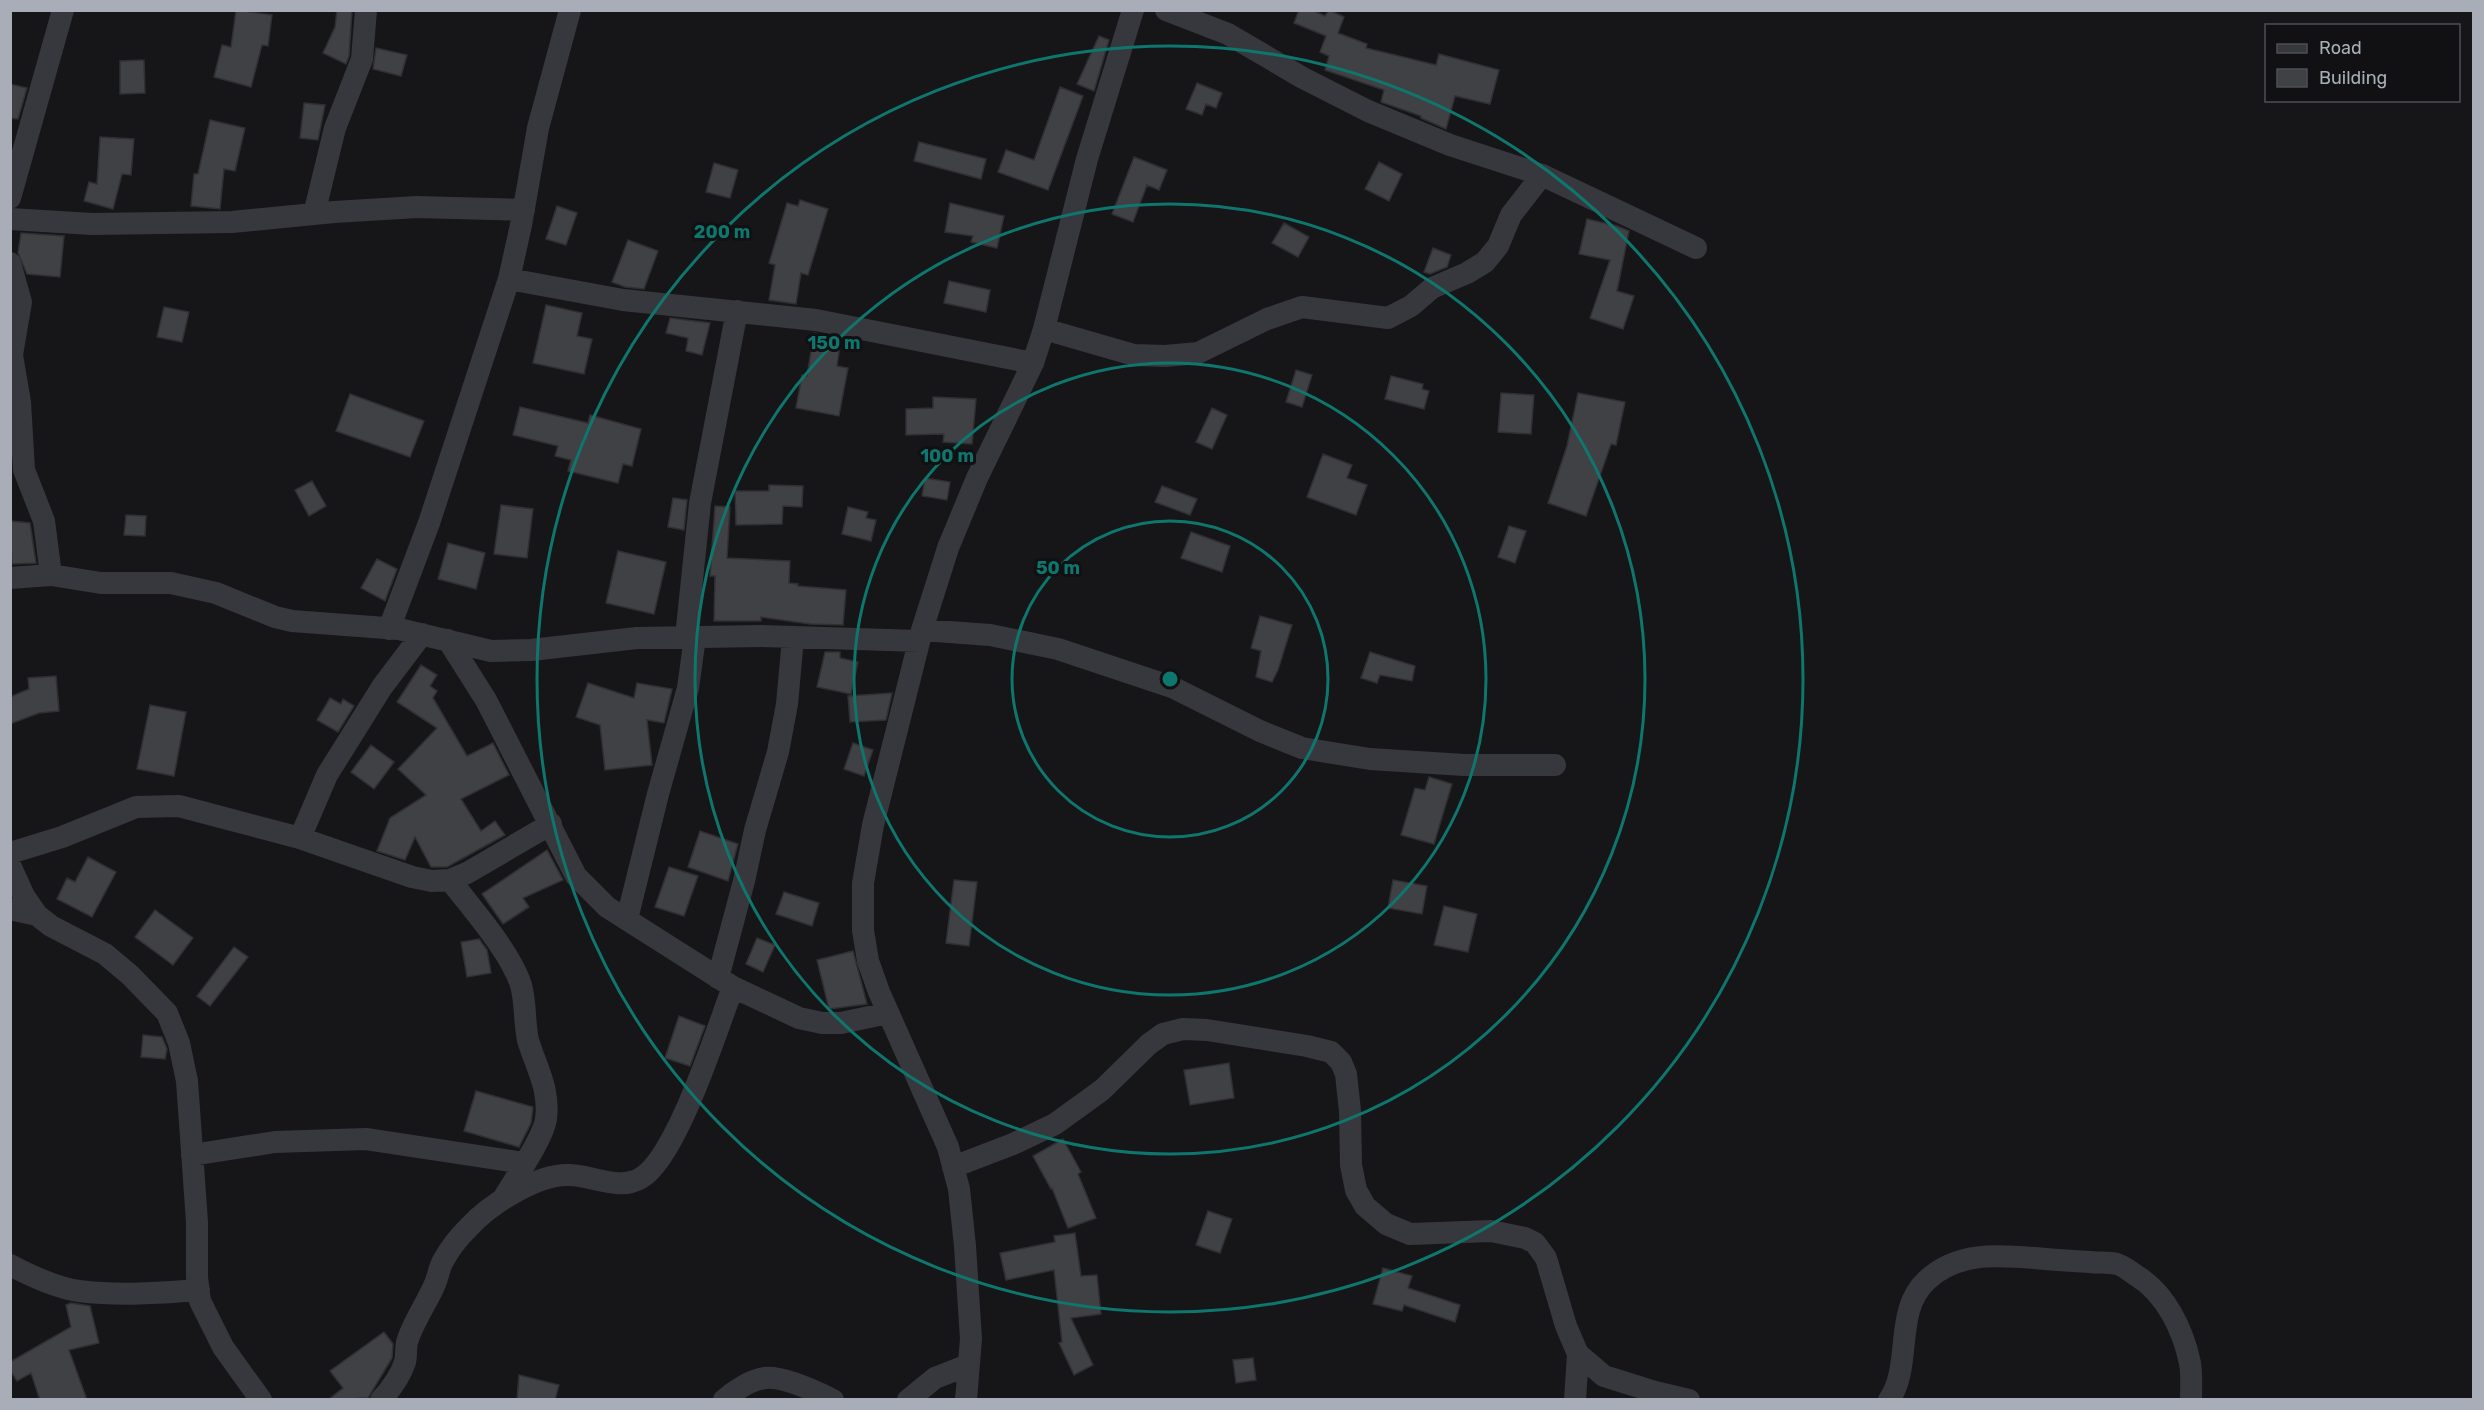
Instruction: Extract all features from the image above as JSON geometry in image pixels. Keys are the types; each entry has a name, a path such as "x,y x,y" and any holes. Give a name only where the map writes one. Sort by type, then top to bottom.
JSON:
{"street":[{"path":"10,198 63,10"},
{"path":"314,214 335,128 362,59 366,10"},
{"path":"389,629 429,523 509,279 538,128 570,10"},
{"path":"966,1400 971,1339 967,1266 959,1189 948,1147 888,1013 868,961 863,930 863,883 873,825 920,636 948,548 977,478 1033,363 1044,329 1087,159 1133,10"},
{"path":"1166,10 1228,34 1303,78 1368,111 1450,145 1542,175 1696,248"},
{"path":"1044,329 1134,355 1165,356 1198,352 1267,319 1302,307 1388,318 1411,306 1432,288 1485,262 1498,246 1511,215 1542,175"},
{"path":"10,219 105,224 232,222 417,207 524,210"},
{"path":"10,263 21,302 12,355 20,402 24,470 44,521 51,575"},
{"path":"509,279 623,300 816,320 1033,363"},
{"path":"627,919 658,794 688,688 700,503 737,311"},
{"path":"10,578 51,575 101,583 171,583 216,593 275,617 292,621 389,629 504,652 637,638 762,636 793,639 807,636 990,635 1068,652 1172,687 1260,731 1302,748 1370,759 1452,764 1555,765"},
{"path":"300,838 327,776 382,687 422,634"},
{"path":"396,1394 405,1360 407,1340 435,1284 443,1260 468,1227 503,1199 535,1182 569,1174 623,1183 650,1172 666,1151 707,1057 725,983 755,830 778,752 787,704 793,639"},
{"path":"448,640 486,700 576,876 607,907 725,983 799,1018 822,1023 841,1023 888,1013"},
{"path":"10,853 62,837 136,807 180,806 300,838 412,877 432,881 450,880 467,873 551,824"},
{"path":"10,865 24,896 37,915 51,926 105,954 130,975 167,1014 178,1042 186,1081 197,1222 200,1301 223,1347 261,1400"},
{"path":"450,880 514,969 521,988 528,1039 544,1080 546,1120 531,1156 524,1163 503,1199"},
{"path":"10,909 37,915"},
{"path":"953,1167 1013,1144 1055,1124 1102,1090 1149,1044 1163,1034 1183,1029 1207,1030 1297,1044 1331,1052 1341,1062 1346,1074 1350,1112 1351,1165 1356,1190 1365,1206 1386,1224 1410,1234 1491,1231 1525,1238 1535,1243 1546,1258 1566,1326 1578,1354 1604,1376 1689,1400"},
{"path":"192,1155 275,1142 366,1139 524,1163"},
{"path":"1889,1400 1895,1391 1904,1328 1915,1295 1924,1282 1939,1270 1975,1256 2118,1264 2146,1281 2165,1302 2181,1334 2190,1364 2191,1400"},
{"path":"10,1265 41,1279 78,1291 129,1293 199,1290"},
{"path":"1575,1400 1578,1354"},
{"path":"908,1400 935,1378 968,1365"},
{"path":"724,1400 740,1388 765,1378 802,1387 833,1400"}],"building":[{"path":"236,10 272,15 268,46 262,45 251,87 214,77 222,45 231,47"},
{"path":"337,10 352,10 349,56 346,64 323,53 335,27"},
{"path":"1299,10 1312,10 1325,16 1329,10 1344,17 1338,33 1367,44 1366,48 1436,65 1439,54 1499,70 1490,104 1455,96 1446,129 1421,116 1381,102 1384,90 1325,70 1329,56 1320,52 1326,36 1294,23"},
{"path":"1099,36 1109,40 1094,91 1077,84"},
{"path":"376,48 407,55 401,76 373,69"},
{"path":"144,60 145,93 120,94 120,61"},
{"path":"1197,83 1222,93 1216,108 1206,104 1202,115 1186,109"},
{"path":"10,84 27,88 18,119 10,118"},
{"path":"1060,87 1083,96 1048,190 998,172 1006,150 1034,160"},
{"path":"304,103 325,105 318,140 300,138"},
{"path":"210,120 245,128 235,171 224,169 220,209 191,206 194,174 198,174"},
{"path":"100,137 134,139 131,175 122,174 113,209 84,201 89,182 97,184"},
{"path":"919,142 986,159 981,179 914,161"},
{"path":"1134,157 1167,170 1159,190 1147,185 1133,222 1112,214"},
{"path":"1379,162 1402,174 1389,201 1365,189"},
{"path":"714,163 738,170 730,198 706,192"},
{"path":"800,200 828,209 808,275 801,273 796,304 769,300 775,265 769,263 787,203 798,206"},
{"path":"950,203 1004,216 997,248 971,242 973,236 945,232"},
{"path":"557,206 577,213 566,245 546,239"},
{"path":"1587,219 1629,231 1617,291 1634,296 1623,329 1590,318 1610,260 1579,254"},
{"path":"1284,223 1309,237 1298,257 1272,243"},
{"path":"21,233 64,236 60,277 27,274 18,253"},
{"path":"628,240 658,251 644,289 625,287 612,282"},
{"path":"1433,248 1451,255 1447,267 1430,274 1424,272"},
{"path":"949,281 990,290 986,312 944,303"},
{"path":"546,305 582,313 577,336 592,339 584,374 533,363"},
{"path":"164,307 189,312 182,342 157,337"},
{"path":"670,318 710,323 702,355 686,351 688,338 666,333"},
{"path":"814,333 841,339 837,366 848,368 839,416 796,408 802,375 807,376"},
{"path":"1296,370 1312,375 1302,407 1286,402"},
{"path":"1391,376 1423,384 1422,389 1429,391 1424,409 1385,399"},
{"path":"1501,393 1534,395 1531,434 1498,432"},
{"path":"1578,393 1625,402 1616,445 1611,444 1586,516 1548,503 1567,446"},
{"path":"350,394 424,421 410,457 336,431"},
{"path":"933,397 976,399 972,444 943,442 944,434 906,435 906,409 933,408"},
{"path":"520,407 588,423 590,415 641,429 632,466 623,464 618,483 568,471 571,460 555,456 558,446 513,435"},
{"path":"1212,408 1227,415 1212,449 1196,442"},
{"path":"1323,454 1352,465 1347,478 1367,485 1356,515 1307,497"},
{"path":"925,478 950,482 947,500 922,496"},
{"path":"312,481 326,506 309,516 295,490"},
{"path":"769,485 803,486 802,507 783,506 782,524 736,525 735,491 769,491"},
{"path":"1162,486 1197,499 1190,515 1155,502"},
{"path":"673,498 687,500 684,530 668,527"},
{"path":"501,505 533,509 527,558 494,554"},
{"path":"715,506 730,507 727,558 790,561 789,583 798,584 798,586 846,590 843,625 810,624 761,617 761,621 714,621 715,576 710,576"},
{"path":"848,507 868,512 866,518 876,520 871,541 842,534"},
{"path":"126,515 146,516 145,536 124,535"},
{"path":"10,521 30,523 36,563 12,564"},
{"path":"1509,526 1526,531 1515,563 1498,557"},
{"path":"1191,532 1230,546 1222,572 1181,558"},
{"path":"448,543 485,553 476,589 438,579"},
{"path":"618,551 666,562 654,614 606,603"},
{"path":"377,559 397,569 385,601 361,588"},
{"path":"1260,616 1292,625 1272,682 1256,677 1261,651 1251,648"},
{"path":"825,652 840,652 840,658 858,662 851,694 817,687"},
{"path":"1370,652 1415,666 1412,681 1380,675 1377,683 1361,678"},
{"path":"421,665 437,675 430,686 437,691 433,698 467,756 493,743 509,775 461,799 481,831 495,821 505,835 447,867 431,867 415,837 405,860 377,851 390,818 426,795 398,769 437,728 397,702"},
{"path":"56,676 59,711 39,713 10,724 10,697 29,689 28,678"},
{"path":"588,683 634,698 637,683 672,689 664,723 647,720 652,765 605,770 600,725 576,717"},
{"path":"892,693 886,720 850,722 848,696"},
{"path":"330,698 341,704 343,699 354,706 338,732 317,720"},
{"path":"150,705 186,712 174,776 137,769"},
{"path":"853,743 873,750 864,776 844,769"},
{"path":"371,745 394,762 374,789 351,772"},
{"path":"1429,777 1452,784 1434,844 1401,835 1415,788 1425,790"},
{"path":"700,831 738,844 728,881 688,867"},
{"path":"547,850 563,880 523,898 529,907 503,924 482,894"},
{"path":"88,857 116,872 92,917 57,899 67,878 75,882"},
{"path":"669,867 698,876 684,916 655,907"},
{"path":"954,880 977,882 969,946 946,943"},
{"path":"1393,880 1427,886 1422,914 1388,908"},
{"path":"784,892 819,903 812,926 776,914"},
{"path":"1444,906 1477,914 1468,952 1434,945"},
{"path":"155,910 193,938 173,965 135,937"},
{"path":"757,938 775,945 763,972 746,964"},
{"path":"479,939 487,950 491,973 467,977 461,942"},
{"path":"234,947 248,957 210,1006 197,996"},
{"path":"853,951 867,1004 829,1009 817,960"},
{"path":"679,1016 705,1026 690,1066 665,1058"},
{"path":"143,1035 162,1037 167,1049 165,1059 141,1057"},
{"path":"1229,1063 1234,1098 1190,1105 1184,1070"},
{"path":"476,1091 533,1107 531,1123 519,1147 464,1131"},
{"path":"1063,1139 1081,1172 1078,1174 1096,1218 1068,1228 1052,1188 1033,1156"},
{"path":"1208,1211 1232,1219 1220,1253 1196,1245"},
{"path":"1075,1233 1081,1276 1097,1275 1101,1314 1071,1318 1093,1365 1074,1375 1059,1343 1062,1342 1054,1270 1006,1280 1000,1253 1055,1242 1054,1236"},
{"path":"1383,1268 1412,1276 1408,1288 1460,1305 1455,1322 1404,1305 1402,1311 1373,1304"},
{"path":"71,1303 90,1306 99,1343 69,1350 87,1400 40,1400 31,1373 17,1381 10,1370 10,1362 71,1327 66,1305"},
{"path":"384,1332 393,1344 392,1358 368,1398 328,1400 343,1388 330,1371"},
{"path":"1253,1358 1256,1380 1236,1383 1233,1360"},
{"path":"519,1375 559,1385 555,1400 517,1400"}]}
